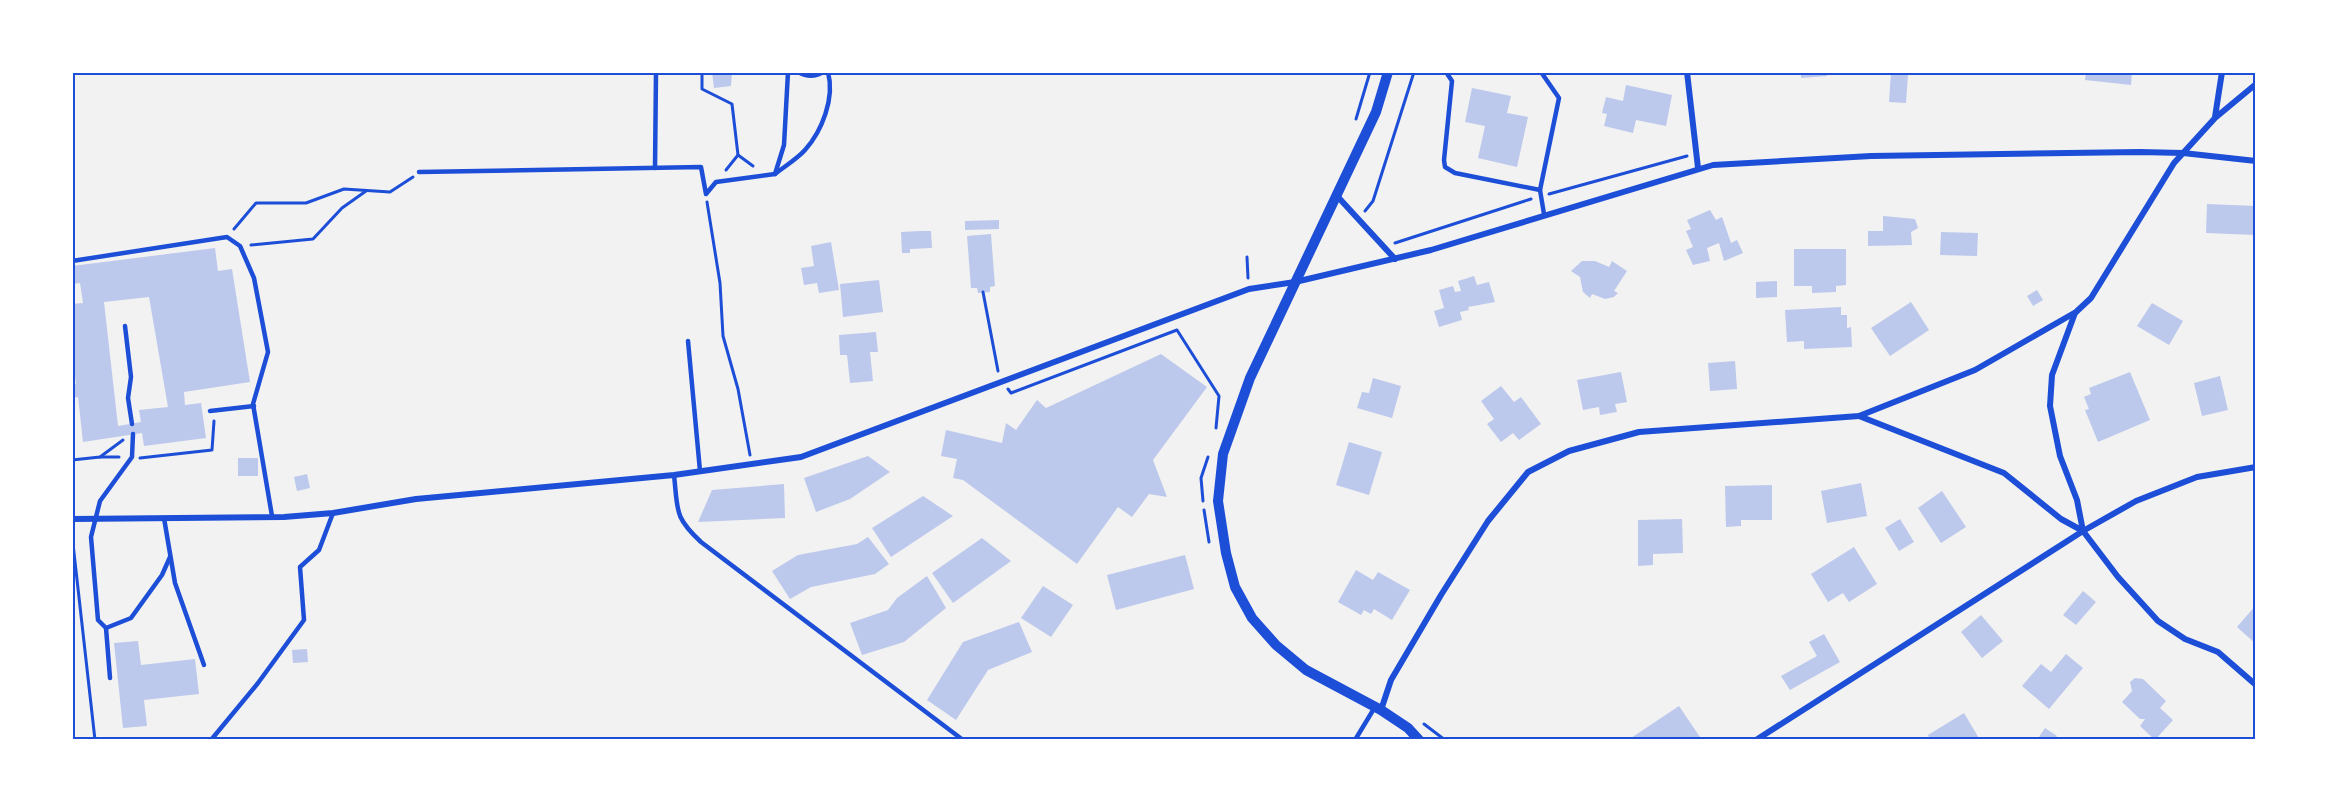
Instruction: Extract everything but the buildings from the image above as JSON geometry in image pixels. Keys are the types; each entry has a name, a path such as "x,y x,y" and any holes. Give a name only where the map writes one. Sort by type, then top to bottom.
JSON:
{"street":[{"path":"1388,72 1376,112 1338,197 1250,378 1223,454 1218,501 1226,553 1235,587 1252,618 1276,645 1306,670 1378,709 1408,728 1419,740"},
{"path":"1687,72 1698,168"},
{"path":"2215,118 2222,72"},
{"path":"1378,709 1391,680 1441,595 1488,521 1528,472 1569,451 1639,432 1859,416 1975,370 2076,312 2091,298 2183,153 2215,118 2256,84"},
{"path":"72,519 333,513 416,499 674,475 801,457 1249,289 1295,282 1395,259 1698,168 1871,156 2183,153 2256,161"},
{"path":"1338,197 1395,259"},
{"path":"2076,312 2052,375 2050,406 2060,456 2077,500 2083,531"},
{"path":"1859,416 2004,472 2061,519 2083,531 2118,577 2158,621 2185,639 2218,652 2256,685"},
{"path":"1756,740 2083,531 2136,501 2197,477 2256,467"}],"lane":[{"path":"655,168 656,72"},
{"path":"775,174 784,146 788,72"},
{"path":"798,72 805,76 817,76 823,72"},
{"path":"706,194 716,182 775,174 805,150 825,117 831,82 828,72"},
{"path":"1446,72 1452,81 1445,168 1540,190"},
{"path":"1541,72 1559,98 1540,190 1545,213"},
{"path":"419,172 701,167 706,194"},
{"path":"72,261 227,237 240,246 254,278 268,352 254,406 272,516"},
{"path":"125,326 131,377 128,398 132,424"},
{"path":"688,341 700,471"},
{"path":"213,410 254,406"},
{"path":"110,678 106,628 98,620 91,537 100,501 132,457 133,436"},
{"path":"674,475 678,511 683,525 701,542 963,740"},
{"path":"211,740 258,683 304,620 300,567 319,550 333,513"},
{"path":"164,517 175,583 204,665"},
{"path":"106,628 131,618 162,575 170,557"},
{"path":"1355,740 1378,709"}],"path":[{"path":"702,72 702,89 732,104 738,155 768,176"},
{"path":"1352,129 1371,72"},
{"path":"1359,220 1373,201 1413,72"},
{"path":"227,237 256,203 306,203 344,189 390,192 419,172"},
{"path":"240,246 313,239 342,208 368,190"},
{"path":"706,194 717,259 723,336 744,418 751,464"},
{"path":"1247,257 1249,289"},
{"path":"984,292 996,366 1011,393 1177,330 1219,396 1214,438"},
{"path":"1216,428 1226,407"},
{"path":"72,460 212,450 213,410"},
{"path":"100,457 124,439 133,436"},
{"path":"1210,448 1201,478 1206,528 1211,549"},
{"path":"72,535 95,740"}]}
